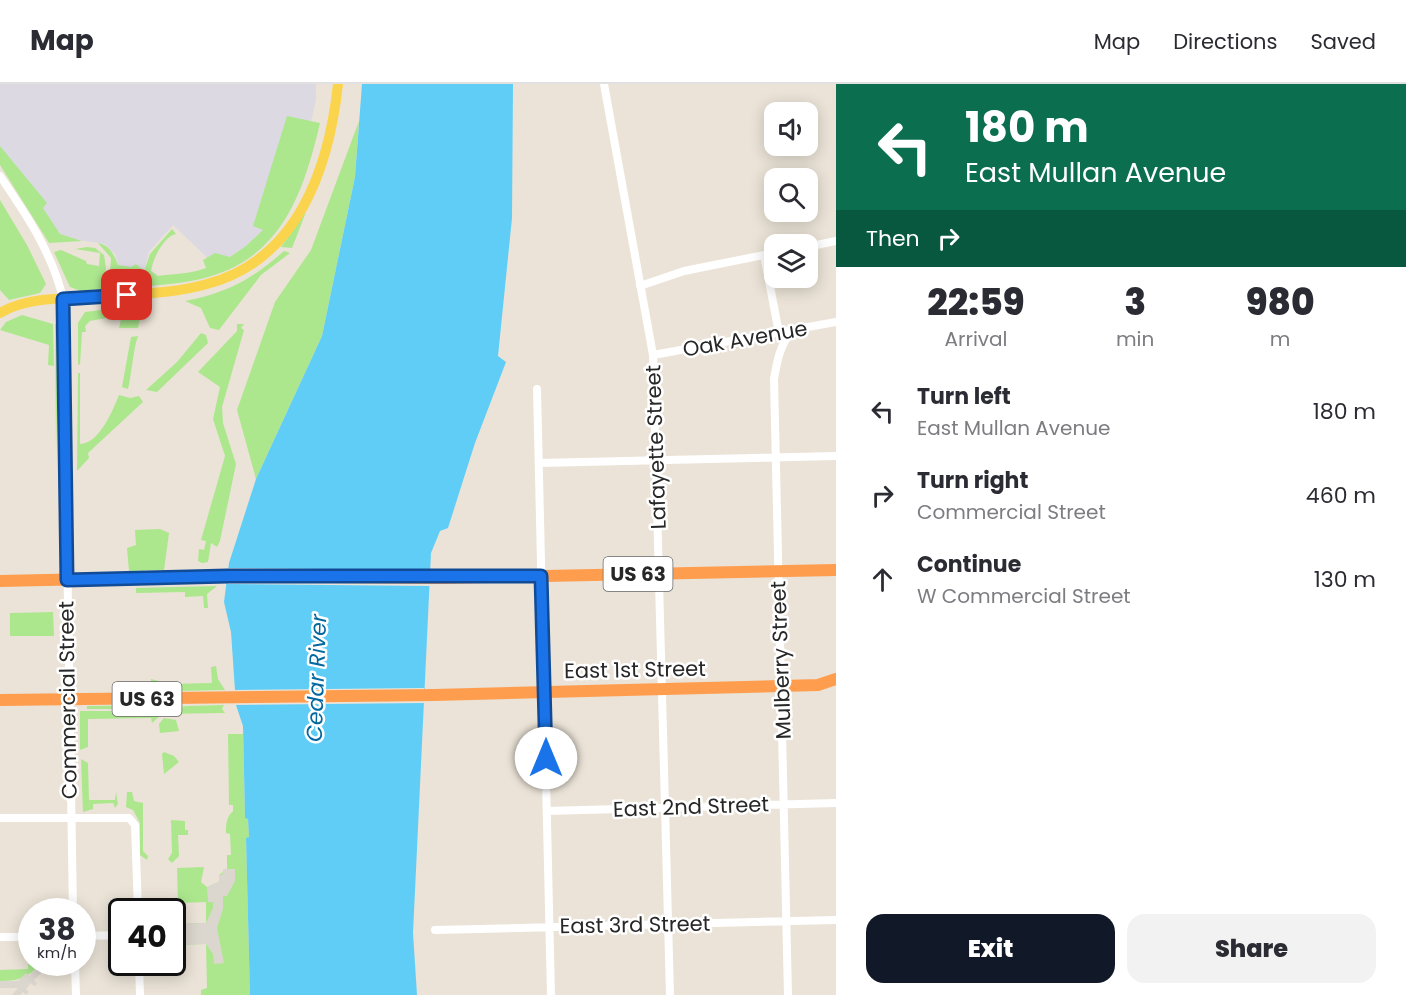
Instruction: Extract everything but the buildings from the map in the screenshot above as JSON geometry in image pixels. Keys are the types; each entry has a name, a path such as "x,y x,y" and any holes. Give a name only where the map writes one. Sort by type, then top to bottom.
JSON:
{"highway":[{"name":"US 63","path":"0,581 215,576 441,578 836,570"},
{"name":"East 1st Street","path":"69,699 434,695 783,686 818,685 836,679"},
{"path":"818,685 836,685"},
{"name":"US 63","path":"0,700 69,699"}],"main road":[{"path":"0,313 17,304 172,291 208,284 240,272 265,255 289,231 305,205 321,169 338,84"}],"street":[{"name":"Lafayette Street","path":"604,84 654,355 670,995"},
{"path":"0,176 36,233 60,283 63,299"},
{"path":"818,245 836,241"},
{"path":"640,286 684,270 764,255"},
{"path":"770,288 779,333"},
{"name":"Commercial Street","path":"63,299 70,818 73,898"},
{"name":"Oak Avenue","path":"654,355 836,322"},
{"name":"Mulberry Street","path":"788,995 783,686 774,379 785,338 793,330"},
{"path":"537,389 546,692 551,995"},
{"path":"539,463 836,456"},
{"name":"East 2nd Street","path":"547,810 836,803"},
{"path":"0,818 124,816 133,821 138,898"},
{"name":"East 3rd Street","path":"435,930 836,920"},
{"path":"0,937 18,937"},
{"path":"75,976 76,995"},
{"path":"139,976 140,995"}],"shaded area":[{"path":"0,84 316,84 316,100 303,156 269,231 218,268 173,225 149,252 144,271 118,265 115,254 105,244 58,237 0,148"},
{"path":"223,869 235,869 235,881 227,896 223,896 223,909 217,928 224,963 214,964 213,954 206,944 186,945 186,924 206,923 213,908 213,902 208,902 207,887 219,882 219,875 223,874"},
{"path":"23,976 38,976 34,980 37,984 34,986 31,983 26,989 29,992 26,995 23,992 20,995 12,995 18,988 0,988 0,981 18,981"}],"green space":[{"path":"287,116 320,123 305,178 282,224 267,243 247,259 224,272 196,280 163,285 109,289 111,258 98,243 109,248 118,265 131,267 136,264 144,271 150,254 172,229 176,234 163,244 152,266 151,271 158,276 187,273 206,268 203,260 215,253 230,257 263,230 253,226"},
{"path":"359,121 355,177 322,336 256,479 237,410 275,302 311,250"},
{"path":"0,146 47,203 43,208 60,234 82,241 49,243 0,165"},
{"path":"0,200 27,245 46,284 40,293 9,300 0,290"},
{"path":"306,212 292,248 281,247"},
{"path":"95,248 104,255 106,268 102,289 81,291 70,287 54,252 61,250 86,261 87,264 99,266 100,253 75,249"},
{"path":"284,251 290,253 261,275 219,330 210,328 201,308 185,301 214,294 239,284"},
{"path":"143,305 138,328 119,328 122,315 90,321 85,326 86,332 82,332 80,365 78,364 78,323 85,312"},
{"path":"22,315 53,324 54,366 48,365 49,345 0,330 6,322"},
{"path":"55,324 59,324 56,451"},
{"path":"237,324 244,324 241,328 244,330 222,407 223,423 236,464 220,541 217,547 211,543 208,562 202,563 198,561 199,549 204,550 206,541 201,540 225,456 213,419 220,387 198,372 237,331"},
{"path":"201,333 206,335 208,343 157,392 146,390 177,362"},
{"path":"138,336 128,389 122,387 131,337"},
{"path":"78,373 80,373 80,444 87,443 99,432 119,395 130,398 139,396 143,402 88,453 89,458 77,471"},
{"path":"160,529 169,533 164,570 129,571 127,548 136,545 135,530"},
{"path":"217,586 207,594 208,608 204,608 203,596 185,597 185,592 136,593 136,588"},
{"path":"53,612 54,636 10,636 10,613"},
{"path":"216,666 218,679 225,690 132,692 131,690 151,689 151,679 170,684 212,683 211,667"},
{"path":"185,705 170,709 87,709 87,706"},
{"path":"224,705 222,709 225,713 162,714 152,723 151,718 88,719 88,747 80,750 80,711 168,711 186,706"},
{"path":"164,718 176,720 179,731 160,733 159,724"},
{"path":"228,734 243,734 245,818 248,818 249,838 246,839 250,995 201,995 201,990 207,988 206,944 186,945 186,924 206,923 206,902 186,903 186,898 178,898 177,868 204,867 201,882 207,887 219,882 219,875 227,869 227,855 231,855 230,834 226,833 228,817 233,811 233,805 229,805"},
{"path":"164,752 174,756 179,762 164,774 162,754"},
{"path":"81,759 88,763 89,800 115,800 116,792 118,804 115,808 113,803 93,804 93,809 83,812"},
{"path":"127,792 132,792 134,801 143,803 143,851 148,856 147,860 140,855 140,823 133,810 126,807"},
{"path":"171,820 185,821 185,830 188,830 188,835 178,835 179,856 172,863 168,859 172,853"},
{"path":"18,969 18,976 25,976 0,981 0,970"}],"water":[{"name":"Cedar River","path":"362,84 513,84 512,218 498,356 506,362 475,443 448,528 440,531 431,553 413,933 417,995 250,995 246,838 249,837 248,819 245,818 243,726 236,705 231,632 224,602 229,563 256,479 322,336 355,177"}],"pier":[{"path":"228,568 430,570 430,586 228,584"},
{"path":"424,688 425,703 233,705 232,690"}],"route":[{"path":"127,295 63,299 67,580 228,576 441,578 541,576 546,692 546,758"}]}
